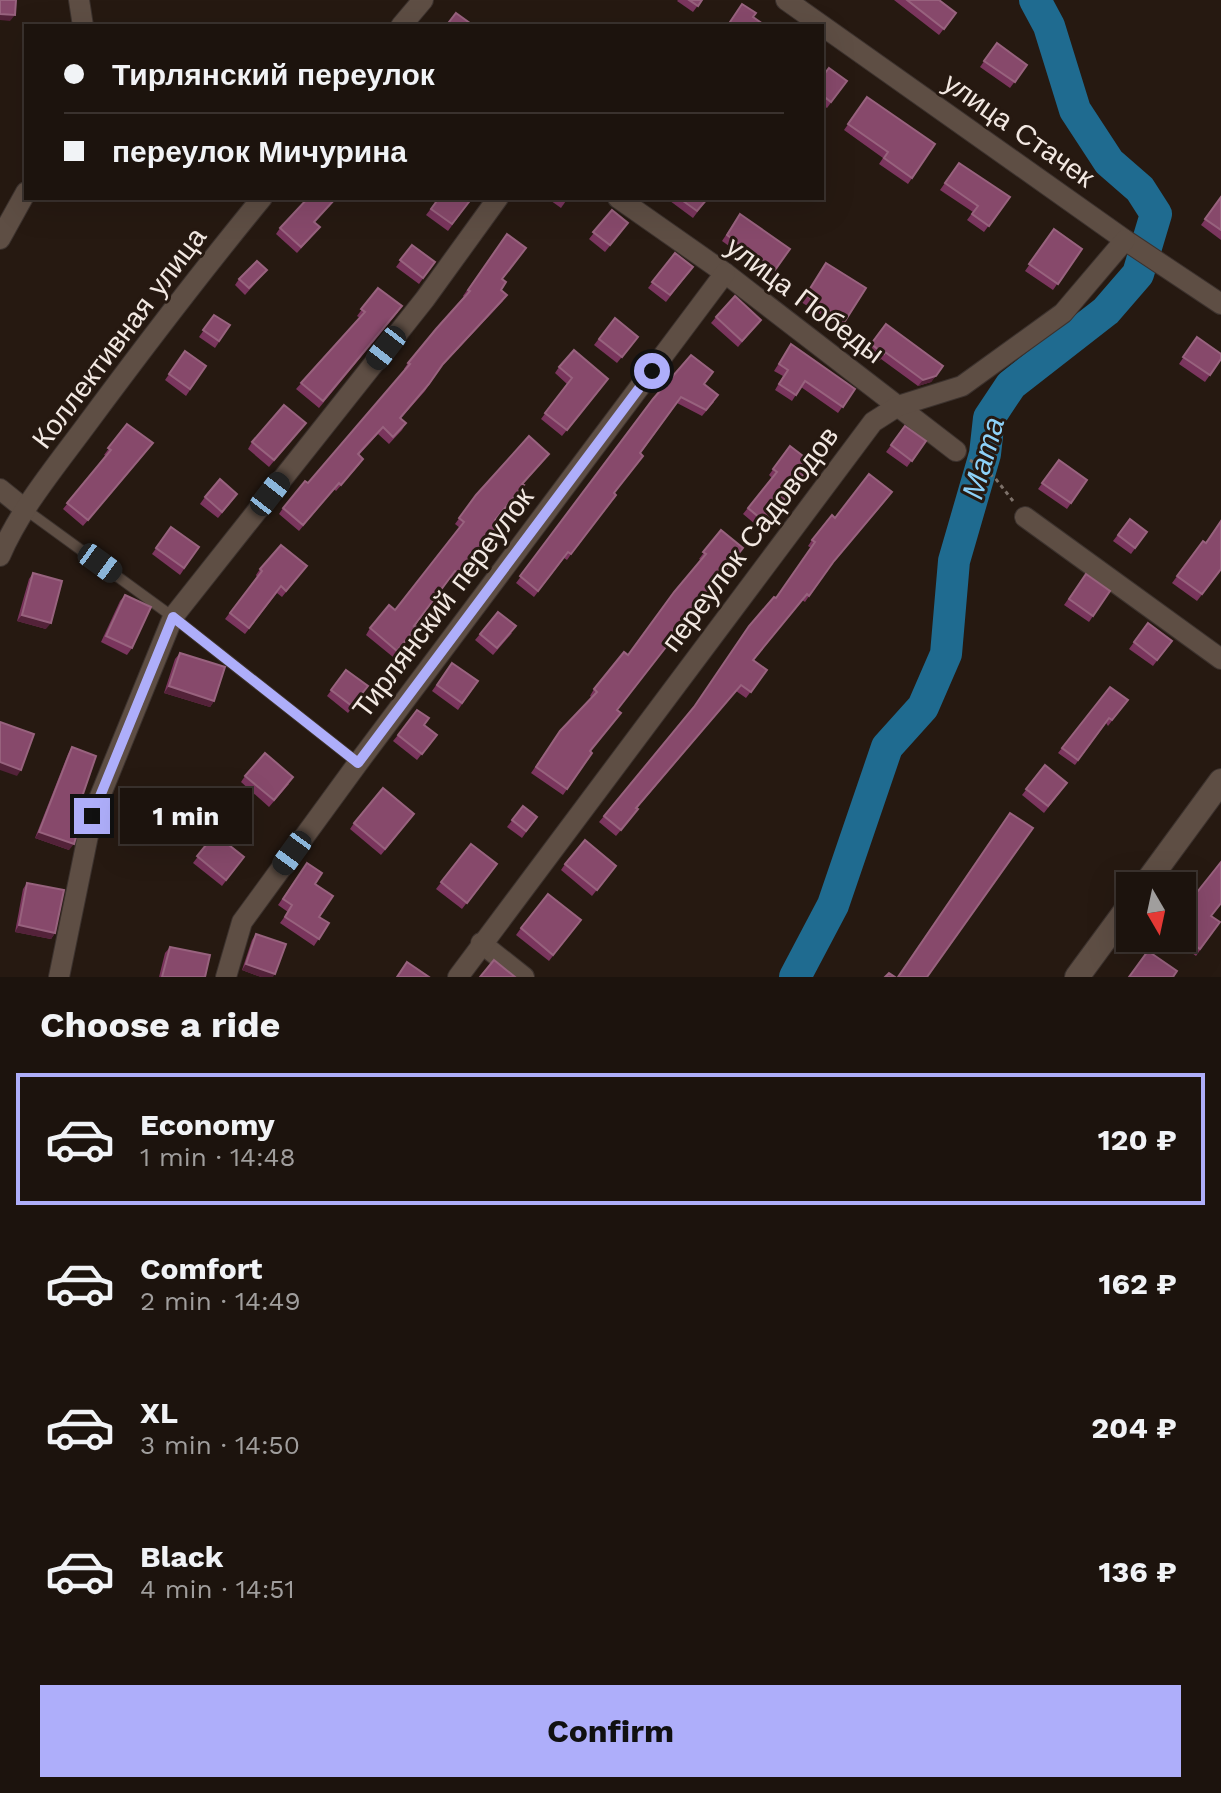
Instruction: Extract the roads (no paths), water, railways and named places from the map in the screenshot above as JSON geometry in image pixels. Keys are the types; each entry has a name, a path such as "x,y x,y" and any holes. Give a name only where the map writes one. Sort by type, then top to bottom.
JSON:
{"street":[{"path":"79,0 83,24"},
{"path":"403,24 423,0"},
{"name":"улица Стачек","path":"786,0 820,24"},
{"name":"улица Стачек","path":"824,27 1125,240 1221,304"},
{"path":"0,239 24,196"},
{"name":"Коллективная улица","path":"0,556 9,535 26,510 174,306 260,200"},
{"path":"59,977 92,816 173,617 425,299 497,200"},
{"name":"улица Победы","path":"621,200 725,273 956,451"},
{"name":"переулок Садоводов","path":"458,977 873,422 898,406 962,386 1063,313 1125,240"},
{"name":"Тирлянский переулок","path":"226,977 242,922 725,273"},
{"path":"0,489 26,510"},
{"path":"1025,517 1221,659"},
{"path":"1154,872 1221,781"},
{"path":"1077,977 1116,924"},
{"path":"481,943 524,977"}],"lane":[{"path":"26,510 173,617 358,763"}],"waterway":[{"name":"Мата","path":"795,977 833,905 887,747 923,707 946,654 954,561 985,454 989,418 1011,385 1106,311 1138,274 1156,214 1140,189 1109,162 1075,110 1049,26 1035,0"}]}
